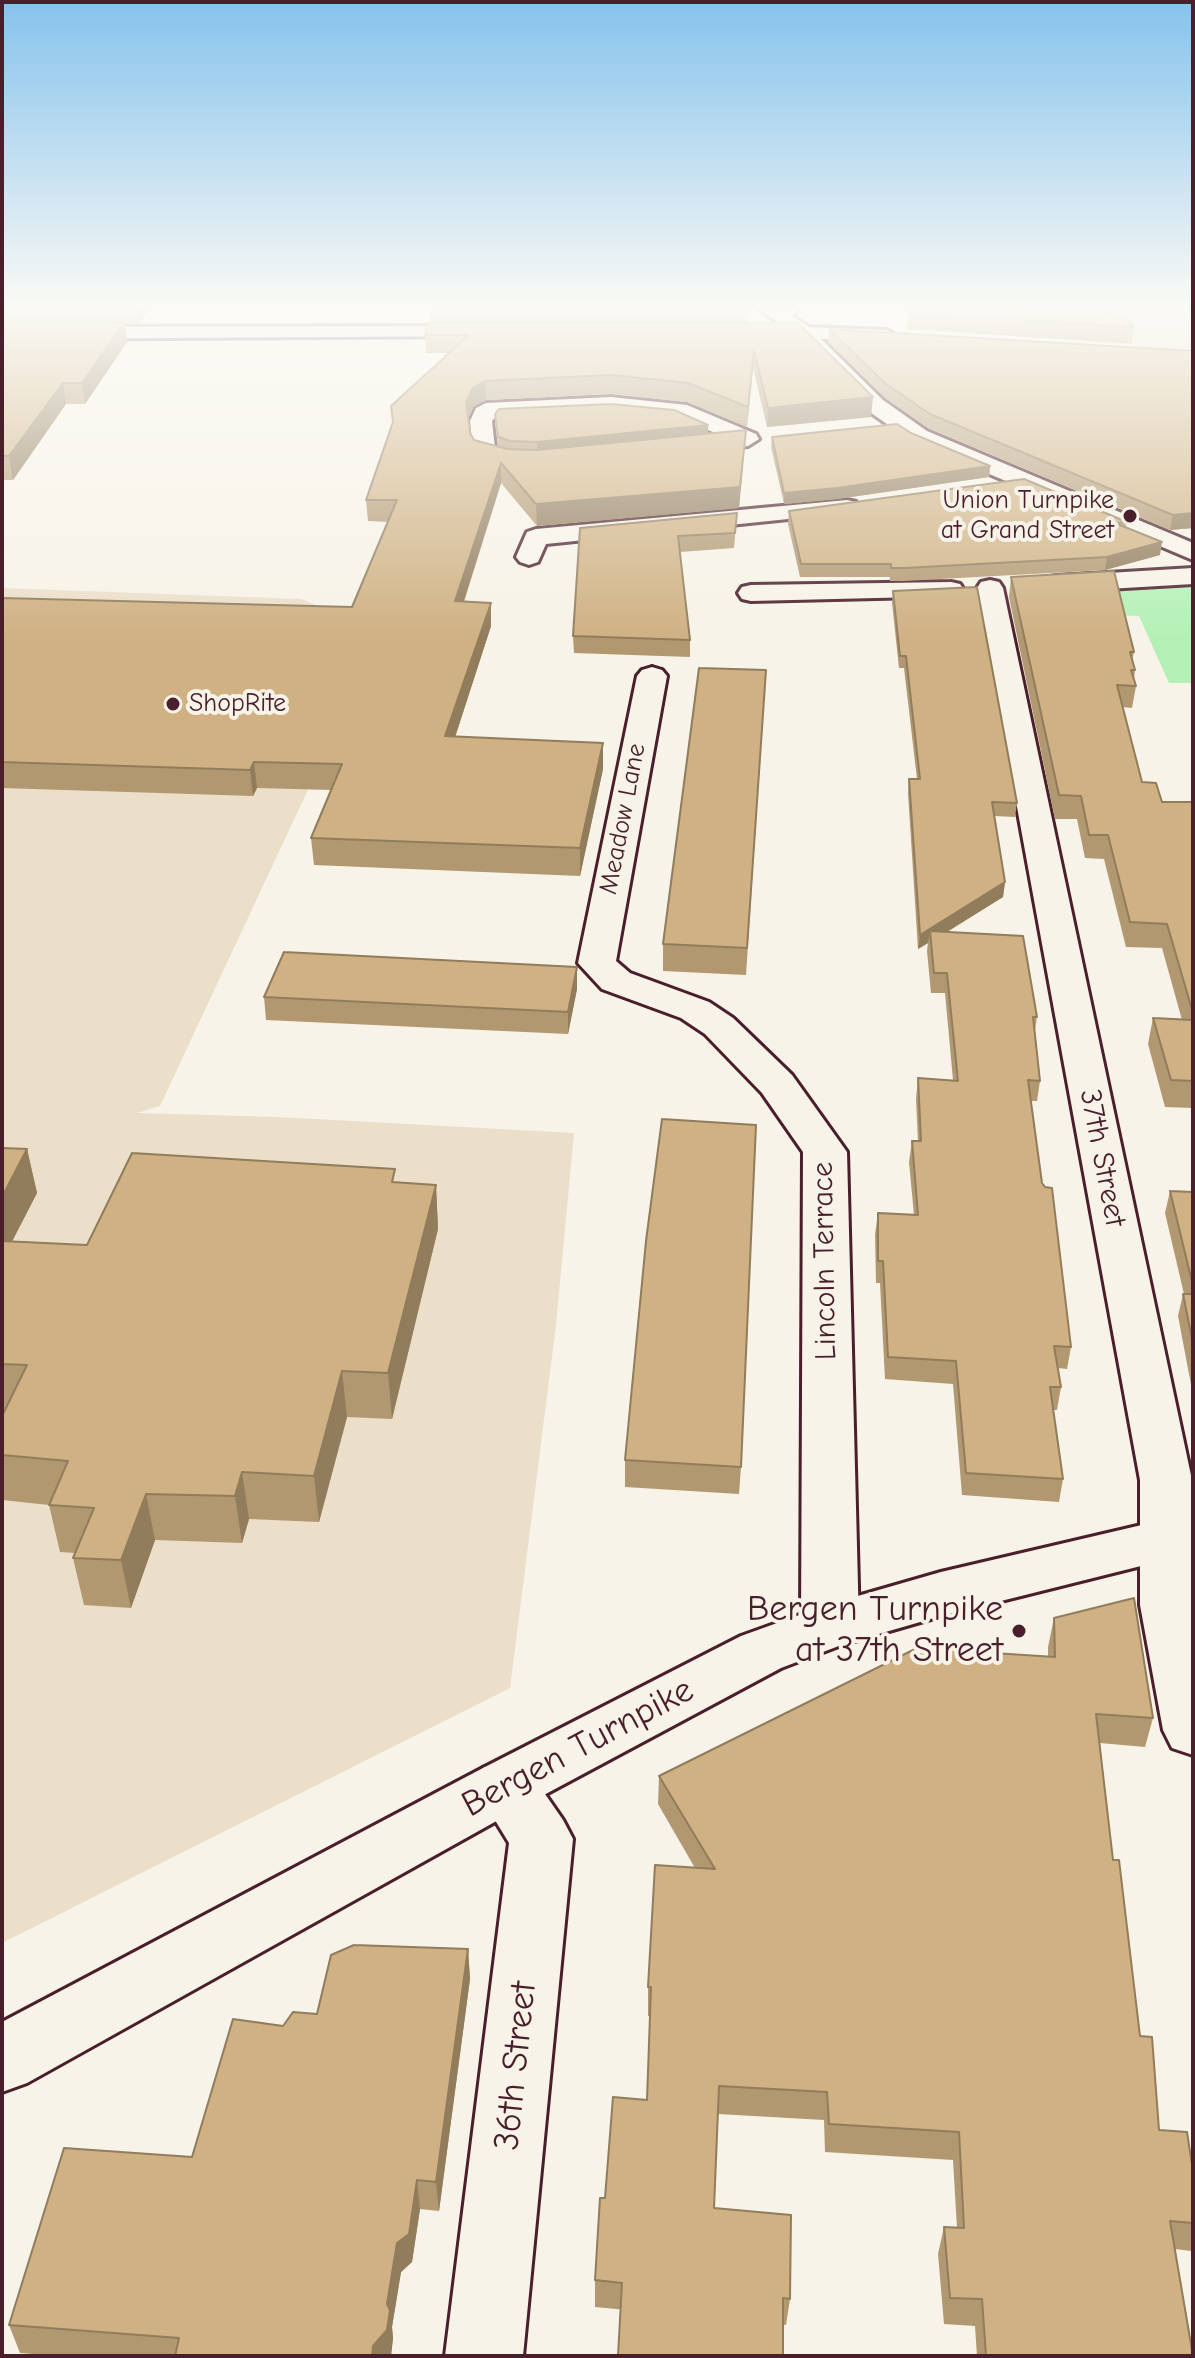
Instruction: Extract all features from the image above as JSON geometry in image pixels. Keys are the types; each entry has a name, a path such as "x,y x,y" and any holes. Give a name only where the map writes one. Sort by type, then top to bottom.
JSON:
{"street":[{"path":"483,419 480,431 484,452 508,460 528,461 756,439"},
{"path":"703,419 756,439"},
{"path":"892,419 936,445 1193,552"},
{"path":"874,426 898,424"},
{"path":"981,488 1023,482"},
{"path":"529,557 536,537 866,505"},
{"path":"751,593 1014,587 1193,576"},
{"name":"37th Street","path":"1014,587 1166,1480 1181,1535 1168,1605 1193,1730"},
{"name":"Meadow Lane","path":"597,963 652,676"},
{"name":"Lincoln Terrace","path":"597,963 616,981 695,1010 719,1026 777,1084 825,1152 830,1626"},
{"name":"Bergen Turnpike","path":"2,2059 505,1786 761,1652 830,1626 1181,1535"},
{"name":"36th Street","path":"484,2356 541,1839 505,1786"}],"shaded area":[{"path":"2,588 302,599 375,631 313,779 160,1106 137,1113 278,1117 574,1133 556,1325 510,1688 2,1943"}],"green space":[{"path":"1193,584 1193,683 1169,683 1139,616 1023,612 1017,596"}],"building":[{"path":"2,419 36,419 9,456 2,456"},
{"path":"393,419 468,419 474,440 507,449 537,450 746,430 740,487 536,504 501,463 455,601 491,603 445,736 603,743 580,848 311,838 342,764 254,762 250,770 2,762 2,598 352,607 397,500 366,500"},
{"path":"496,419 694,419 708,425 537,442 510,441 498,437"},
{"path":"942,419 1193,419 1193,513 1173,515"},
{"path":"897,424 911,433 990,466 784,493 772,437"},
{"path":"1024,479 1127,522 1115,523 1162,542 1107,557 905,568 891,568 891,564 801,564 789,511"},
{"path":"737,513 735,533 678,536 690,640 573,636 580,528"},
{"path":"1114,571 1134,652 1130,652 1135,670 1131,670 1136,686 1117,685 1142,782 1156,783 1162,802 1193,802 1193,1013 1167,924 1130,922 1108,835 1089,835 1081,796 1059,795 1011,577"},
{"path":"977,587 1017,803 992,802 1005,882 920,935 909,779 920,779 906,656 900,656 893,591"},
{"path":"699,668 766,670 747,948 663,944"},
{"path":"930,931 1023,936 1037,1017 1033,1017 1040,1081 1028,1080 1042,1183 1052,1188 1071,1347 1054,1346 1061,1387 1050,1387 1063,1479 966,1473 956,1361 888,1357 883,1261 878,1261 878,1213 918,1215 912,1141 921,1141 918,1078 958,1081 947,973 934,973"},
{"path":"284,952 577,967 568,1012 264,997"},
{"path":"1153,1018 1193,1020 1193,1081 1171,1080"},
{"path":"662,1119 756,1125 741,1467 625,1460 646,1241"},
{"path":"2,1148 27,1149 2,1197"},
{"path":"132,1153 395,1169 392,1182 436,1185 388,1373 342,1371 314,1476 242,1472 235,1496 146,1494 121,1560 73,1558 94,1508 49,1505 68,1461 2,1455 2,1416 27,1365 2,1364 2,1241 87,1245"},
{"path":"1170,1191 1193,1192 1193,1286"},
{"path":"1183,1294 1193,1294 1193,1344"},
{"path":"1134,1598 1153,1718 1096,1714 1113,1860 1119,1860 1140,2036 1152,2037 1159,2130 1187,2132 1193,2171 1193,2223 1170,2221 1193,2356 986,2356 982,2299 950,2298 944,2227 964,2228 959,2132 829,2124 827,2092 719,2086 714,2208 791,2215 790,2299 783,2298 783,2356 618,2356 622,2283 595,2280 600,2198 605,2198 613,2097 647,2100 651,1987 648,1987 655,1865 715,1869 659,1776 917,1648 1055,1657 1054,1618"},
{"path":"354,1945 468,1949 436,2182 417,2180 409,2234 397,2243 387,2304 390,2310 387,2330 373,2346 372,2356 175,2356 179,2338 9,2325 64,2148 192,2157 233,2019 283,2026 293,2012 317,2014 331,1955"}],"place":[{"name":"Union Turnpike at Grand Street","path":"1130,516"},
{"name":"ShopRite","path":"173,704"},
{"name":"Bergen Turnpike at 37th Street","path":"1019,1631"}]}
